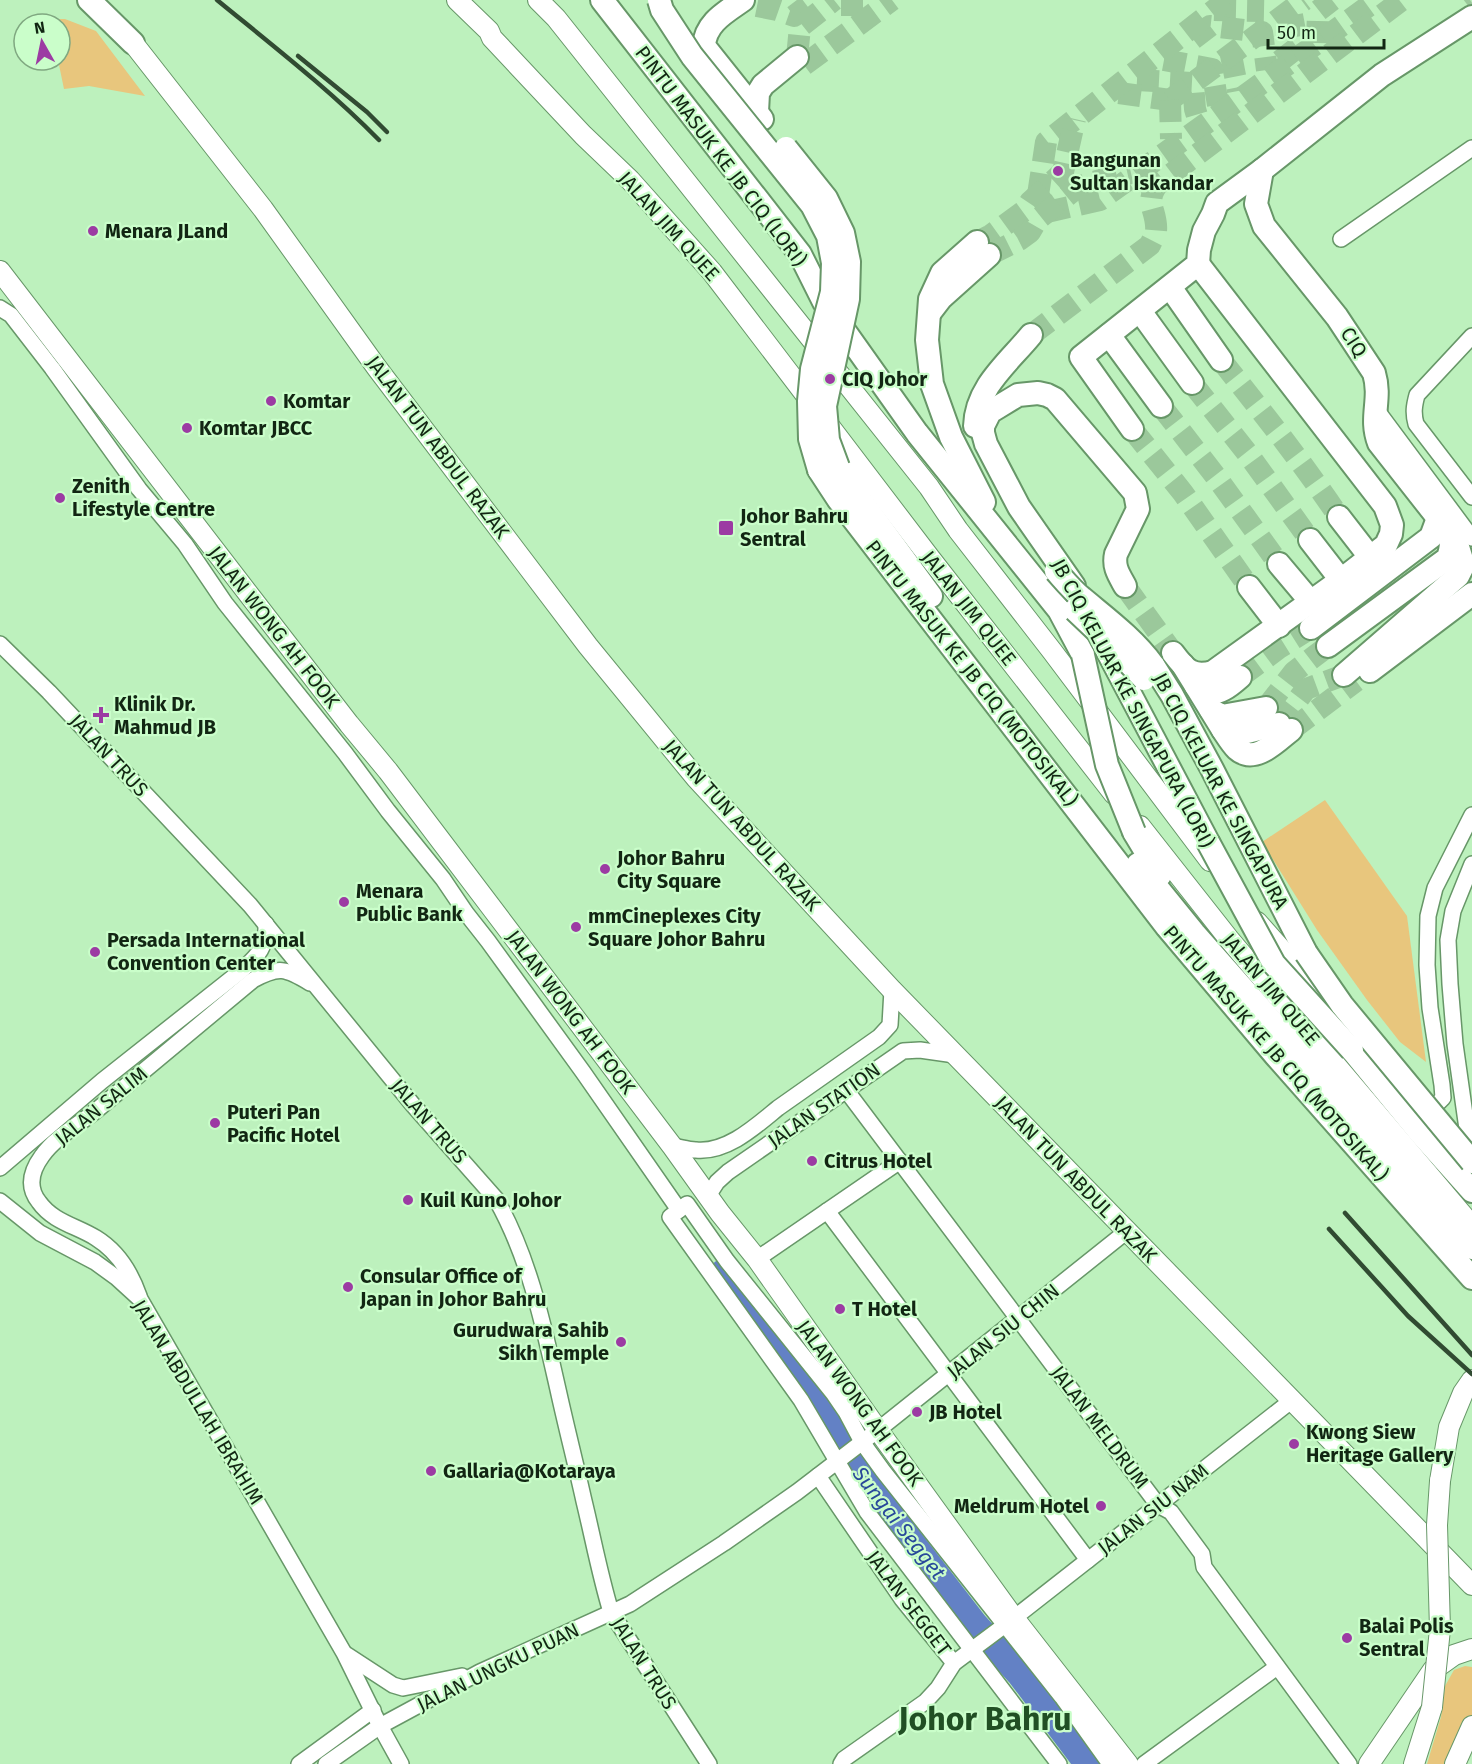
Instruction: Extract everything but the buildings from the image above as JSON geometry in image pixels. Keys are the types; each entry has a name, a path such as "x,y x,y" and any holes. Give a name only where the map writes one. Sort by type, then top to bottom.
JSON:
{"highway":[{"name":"JALAN TUN ABDUL RAZAK","path":"89,0 133,43"},
{"name":"PINTU MASUK KE JB CIQ (LORI)","path":"602,0 800,254 824,302 917,433 1059,610 1083,655 1107,765 1134,832 1194,933"},
{"name":"PINTU MASUK KE JB CIQ (MOTOSIKAL)","path":"659,0 662,10 692,56 812,205 828,236 833,262 832,292 812,369 810,401 810,439 819,470 838,499 1167,927 1284,1065 1472,1278"},
{"path":"750,3 710,25 705,37 705,46 826,198 843,232 849,262 848,299 825,406 828,440 838,467 1060,768 1194,933 1472,1248"},
{"path":"1211,710 1222,716 1244,711 1278,721 1243,733 1232,734 1223,730 1177,659 1195,674 1213,672 1279,626 1386,545 1392,525 1385,506 1198,264 1198,250 1204,231 1217,203 1469,10"},
{"path":"1382,75 1433,55 1472,32"},
{"path":"760,116 769,93 800,61"},
{"name":"CIQ","path":"1262,170 1256,204 1264,226 1337,317 1374,373 1377,383 1374,424 1378,443 1458,540"},
{"path":"983,248 942,273 930,298 927,340 932,384 951,437 987,509 1055,590 1144,679 1194,763 1293,958 1421,1134 1472,1191"},
{"path":"1132,429 1080,357 1198,264"},
{"path":"1170,287 1221,360"},
{"path":"1140,311 1192,383"},
{"path":"1109,335 1161,406"},
{"name":"JB CIQ KELUAR KE SINGAPURA","path":"1027,340 997,372 985,390 975,422 979,450 984,463 1013,515 1056,571 1080,596 1139,647 1153,665 1212,769 1306,953 1342,1005 1471,1155"},
{"name":"JB CIQ KELUAR KE SINGAPURA (LORI)","path":"1125,586 1115,568 1114,560 1138,509 1135,493 1055,399 1038,393 1018,395 990,412 983,426 986,444 1020,507 1072,581 1149,732 1274,964 1353,1040"},
{"path":"1339,517 1370,557"},
{"path":"1311,628 1431,537 1458,540"},
{"path":"1310,540 1341,580"},
{"path":"1328,646 1448,558 1452,541 1458,540"},
{"path":"1458,540 1462,560 1458,576 1350,678 1472,594"},
{"path":"1279,564 1311,602"},
{"path":"1250,587 1279,626"},
{"path":"1196,686 1204,693 1215,692 1226,689 1240,677"}],"main road":[{"name":"JALAN JIM QUEE","path":"457,0 489,31 492,38 583,135 630,180 712,272 930,558 1229,939 1472,1225"},
{"path":"538,0 556,18"},
{"path":"545,0 556,18"},
{"name":"JALAN JIM QUEE","path":"556,18 929,488 958,530 1255,920 1353,1040 1471,1155"},
{"name":"JALAN TUN ABDUL RAZAK","path":"133,43 263,209 377,368 588,646 696,778 892,990 1472,1585"},
{"name":"JALAN WONG AH FOOK","path":"2,278 388,771 757,1259 867,1439 1005,1625 1128,1764"},
{"path":"1326,1054 1333,1034 1344,1029 1353,1040"},
{"path":"1414,1764 1432,1707 1440,1629 1437,1525 1440,1481 1449,1427 1463,1392 1472,1380"},
{"path":"1369,1764 1433,1670 1454,1655 1472,1649"},
{"path":"1455,1764 1471,1729"}],"street":[{"path":"1341,239 1471,150"},
{"path":"0,308 11,315 139,489 185,544 225,603 442,879 583,1072 678,1210"},
{"path":"1472,336 1418,395 1413,415 1416,424 1472,497"},
{"path":"1376,409 1458,540"},
{"name":"JALAN TRUS","path":"0,644 49,692 250,905 413,1105 489,1189 506,1217 528,1273 546,1334 569,1442 611,1612 709,1764"},
{"path":"1421,1106 1434,1107 1443,1098 1430,1008 1427,965 1428,916 1435,888 1472,815"},
{"path":"1471,1155 1456,1054 1448,940 1453,911 1472,864"},
{"name":"JALAN SALIM","path":"0,1168 102,1081 241,971 261,950 266,935 266,924"},
{"name":"JALAN SALIM","path":"140,1299 131,1276 116,1256 97,1239 51,1216 38,1201 31,1187 32,1172 42,1155 59,1140 253,980 268,972 283,970 321,990"},
{"name":"JALAN STATION","path":"672,1146 697,1150 732,1142 879,1037 890,1025 892,990"},
{"name":"JALAN STATION","path":"708,1196 717,1182 728,1172 903,1051 920,1050 955,1055"},
{"path":"1456,1054 1467,1075 1472,1079"},
{"name":"JALAN MELDRUM","path":"846,1089 1158,1505 1171,1512 1202,1554 1204,1567 1349,1764"},
{"path":"757,1259 900,1161"},
{"name":"JALAN ABDULLAH IBRAHIM","path":"0,1201 40,1233 95,1262 140,1299 344,1653 401,1764"},
{"path":"867,1439 727,1261 687,1204 678,1210 670,1217 801,1400 867,1512 974,1648 1059,1764"},
{"path":"827,1211 1088,1560"},
{"name":"JALAN SIU CHIN","path":"867,1439 1127,1231"},
{"name":"JALAN SIU NAM","path":"954,1663 1292,1401"},
{"name":"JALAN UNGKU PUAN","path":"326,1764 380,1726 480,1672 630,1605 733,1537 867,1439"},
{"name":"JALAN SEGGET","path":"818,1476 902,1599 954,1663 938,1688 925,1702 844,1759 841,1764"},
{"path":"1005,1625 1062,1697 1110,1764"},
{"name":"JALAN ABDULLAH IBRAHIM","path":"344,1653 393,1686 403,1688 480,1672"},
{"path":"1144,1764 1277,1667"},
{"path":"299,1764 373,1710"}],"shaded area":[{"path":"72,22 96,31 145,96 89,86 64,89 60,72 72,72"},
{"path":"1325,800 1407,916 1426,1062 1400,1042 1367,1000 1317,930 1262,842"},
{"path":"1465,1666 1472,1667 1472,1737 1451,1764 1427,1764 1441,1717 1445,1686 1454,1670"}],"waterway":[{"name":"Sungai Segget","path":"724,1272 818,1397 857,1472 975,1625 1020,1674 1088,1764"}],"tunnel":[{"path":"757,6 794,16 815,0"},
{"path":"797,57 800,27 834,0"},
{"path":"852,0 852,16"},
{"path":"804,65 892,0"},
{"path":"1038,195 1046,142 1227,0"},
{"path":"1170,100 1304,0"},
{"path":"1317,43 1318,11 1332,0"},
{"path":"1047,212 1100,200 1377,0"},
{"path":"1031,335 1150,245 1156,231 1151,202 1158,184 1402,0"},
{"path":"1466,3 1470,0"},
{"path":"1214,10 1264,11"},
{"path":"1280,61 1298,47 1291,10"},
{"path":"1193,39 1210,26 1262,32 1267,70"},
{"path":"1231,55 1238,91"},
{"path":"1164,60 1212,69 1218,105"},
{"path":"1137,80 1193,83 1198,119"},
{"path":"1119,93 1170,100"},
{"path":"1170,100 1171,139"},
{"path":"977,242 991,235 1024,211 1030,202 1063,172 1075,119"},
{"path":"989,255 1030,232 1037,220 1078,187 1131,173"},
{"path":"1221,360 1297,457 1339,517"},
{"path":"1192,383 1248,454 1310,540"},
{"path":"1161,406 1279,564"},
{"path":"1132,429 1183,493 1249,587"},
{"path":"1125,586 1173,653"},
{"path":"1240,677 1311,628"},
{"path":"1266,708 1294,672 1328,646"},
{"path":"1279,724 1306,689 1344,675"},
{"path":"1291,730 1356,681"}],"railway":[{"path":"217,0 320,85 379,140"},
{"path":"298,56 367,112 387,132"},
{"path":"1345,1213 1472,1355"},
{"path":"1329,1229 1408,1316 1472,1374"}],"place":[{"name":"Bangunan Sultan Iskandar","path":"1058,171"},
{"name":"Menara JLand","path":"93,231"},
{"name":"CIQ Johor","path":"830,379"},
{"name":"Komtar","path":"271,401"},
{"name":"Komtar JBCC","path":"187,428"},
{"name":"Zenith Lifestyle Centre","path":"60,498"},
{"name":"Johor Bahru Sentral","path":"726,528"},
{"name":"Klinik Dr. Mahmud JB","path":"101,715"},
{"name":"Johor Bahru City Square","path":"605,869"},
{"name":"Menara Public Bank","path":"344,902"},
{"name":"mmCineplexes City Square Johor Bahru","path":"576,927"},
{"name":"Persada International Convention Center","path":"95,952"},
{"name":"Puteri Pan Pacific Hotel","path":"215,1123"},
{"name":"Citrus Hotel","path":"812,1161"},
{"name":"Kuil Kuno Johor","path":"408,1200"},
{"name":"Consular Office of Japan in Johor Bahru","path":"348,1287"},
{"name":"T Hotel","path":"840,1309"},
{"name":"Gurudwara Sahib Sikh Temple","path":"621,1342"},
{"name":"JB Hotel","path":"917,1412"},
{"name":"Kwong Siew Heritage Gallery","path":"1294,1444"},
{"name":"Gallaria@Kotaraya","path":"431,1471"},
{"name":"Meldrum Hotel","path":"1101,1506"},
{"name":"Balai Polis Sentral","path":"1347,1638"}],"district":[{"name":"Johor Bahru","path":"985,1719"}]}
